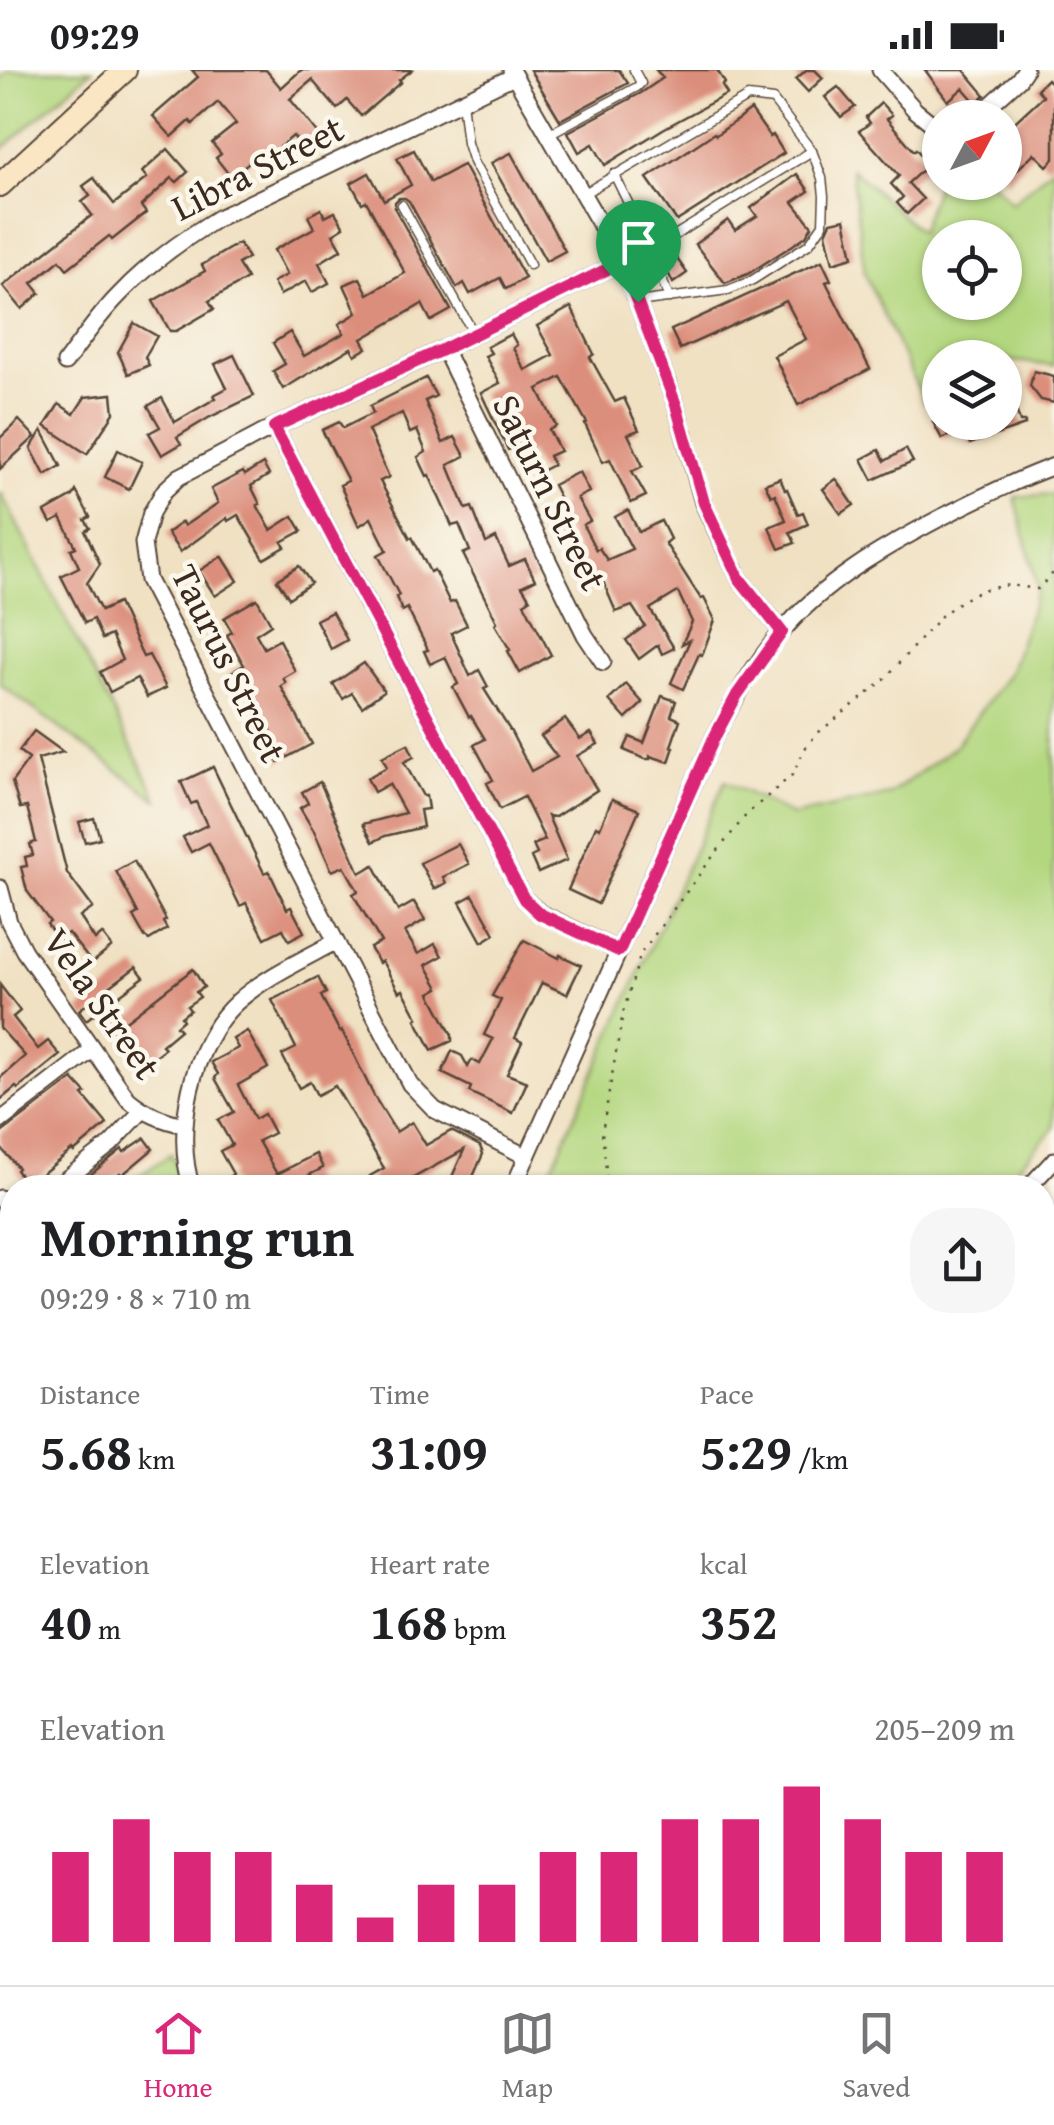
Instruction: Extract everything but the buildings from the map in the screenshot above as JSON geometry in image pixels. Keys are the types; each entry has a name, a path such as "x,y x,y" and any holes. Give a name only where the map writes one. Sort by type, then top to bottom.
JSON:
{"main road":[{"path":"0,185 124,70"}],"street":[{"path":"880,70 922,116"},
{"path":"996,100 1024,70"},
{"path":"512,73 622,262 676,405 704,503 739,578 782,632"},
{"name":"Libra Street","path":"65,363 116,298 142,271 180,242 218,218 512,73"},
{"name":"Taurus Street","path":"527,1157 446,1116 425,1102 410,1084 148,580 143,542 150,513 179,477 274,427 622,262"},
{"name":"Saturn Street","path":"444,349 585,635 603,662"},
{"path":"274,427 524,899 540,914 619,951"},
{"path":"519,1175 714,738 737,695 782,632 846,573 896,542 997,488 1054,466"},
{"name":"Vela Street","path":"0,888 9,922 24,952 128,1099 156,1118 184,1125"},
{"path":"189,1175 184,1125 193,1079 208,1041 236,1002 335,942"},
{"path":"0,1120 92,1050"},
{"path":"72,1175 111,1144 142,1111"}],"lane":[{"path":"548,134 637,87 641,83 634,70"},
{"path":"583,194 748,97 773,100 812,151 824,196 823,224 809,244 751,281 728,290 638,302"},
{"path":"462,101 473,162 530,265"},
{"path":"650,250 812,151"},
{"path":"614,174 669,298"},
{"path":"402,206 474,334"}],"path":[{"path":"607,1175 602,1132 623,1014 642,953 724,842 748,814 792,775 807,745 819,732 881,683 941,616 981,590 1009,585 1038,589 1054,572"}],"green space":[{"path":"9,70 92,70 0,151 0,78"},
{"path":"1054,166 1054,366 1022,362 1022,340 922,340 922,398 865,274 851,168 920,232 922,226 922,320 1022,320 1022,220 924,220 931,200 1012,203 1022,200 1022,194"},
{"path":"0,491 159,801 0,684"},
{"path":"1054,494 1054,1128 1010,1175 548,1175 725,781 792,816 889,795 954,747 1010,671 1038,589 1015,497"},
{"path":"171,1154 179,1175 140,1175"}],"route":[{"path":"622,262 638,302 676,405 704,503 739,578 782,632 737,695 714,738 619,951 540,914 524,899 274,427 622,262"}]}
